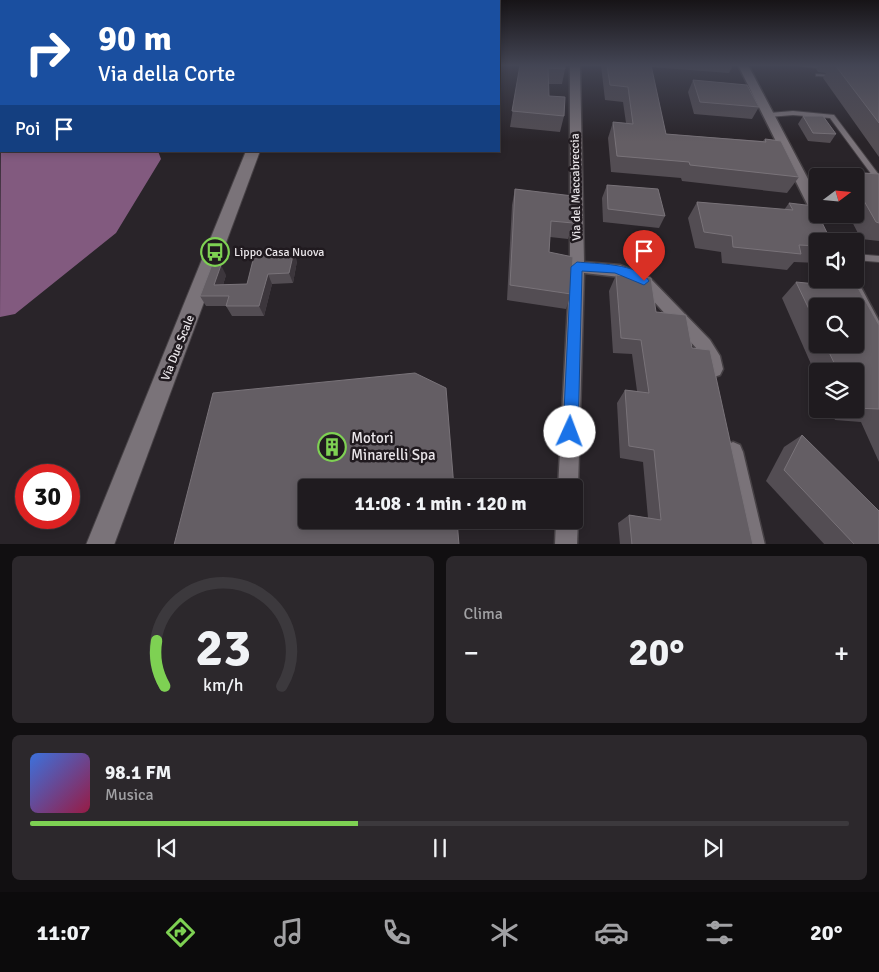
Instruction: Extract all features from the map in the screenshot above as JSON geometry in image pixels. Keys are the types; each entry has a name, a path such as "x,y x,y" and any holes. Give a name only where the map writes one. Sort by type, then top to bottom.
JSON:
{"street":[{"name":"Via del Maccabreccia","path":"568,479 577,267 575,90"},
{"path":"756,90 809,195"},
{"name":"Via Due Scale","path":"100,544 212,262 253,152"},
{"path":"822,223 824,228"},
{"path":"577,267 615,269 634,275 644,281 704,345 710,356 717,384"},
{"path":"854,288 879,336"},
{"path":"728,431 754,544"},
{"path":"566,544 567,529"}],"lane":[{"path":"769,115 793,113 834,116 874,174 879,178"},
{"path":"864,258 879,259"}],"shaded area":[{"path":"1,152 158,152 161,159 116,233 15,314 0,317"}],"building":[{"path":"516,90 549,90 549,96 565,97 564,116 512,111"},
{"path":"628,90 657,90 666,134 766,142 765,139 781,141 799,177 690,165 689,162 617,156 613,122 633,124"},
{"path":"696,90 750,90 759,107 700,102"},
{"path":"854,90 879,90 879,123"},
{"path":"803,116 823,116 836,134 813,133"},
{"path":"864,173 879,174 879,223 876,222 864,201"},
{"path":"607,185 658,189 665,216 608,209"},
{"path":"515,189 573,196 573,223 551,221 549,252 573,257 571,294 510,285"},
{"path":"697,202 793,210 789,203 809,205 809,223 822,223 827,233 809,233 809,246 799,245 801,254 733,247 732,236 704,232"},
{"path":"294,251 289,273 268,274 259,306 226,306 229,296 200,296 213,262 221,265 214,285 247,284 255,252"},
{"path":"616,275 651,278 656,312 686,315 692,348 710,350 753,544 632,544 629,515 661,520 654,450 629,446 625,390 649,393 641,340 621,338"},
{"path":"796,282 809,283 809,288 858,288 864,298 809,298 809,309"},
{"path":"864,299 879,325 879,409 864,408 864,363 834,363 829,353 864,353"},
{"name":"Motori Minarelli Spa","path":"415,373 446,388 453,479 298,479 298,529 458,529 459,544 174,544 213,393"},
{"path":"802,435 879,511 879,544 854,544 784,470"}],"place":[{"name":"Lippo Casa Nuova","path":"215,252"},
{"name":"Motori Minarelli Spa","path":"332,447"}],"route":[{"path":"570,432 577,267 615,269 634,275 644,281"}]}
